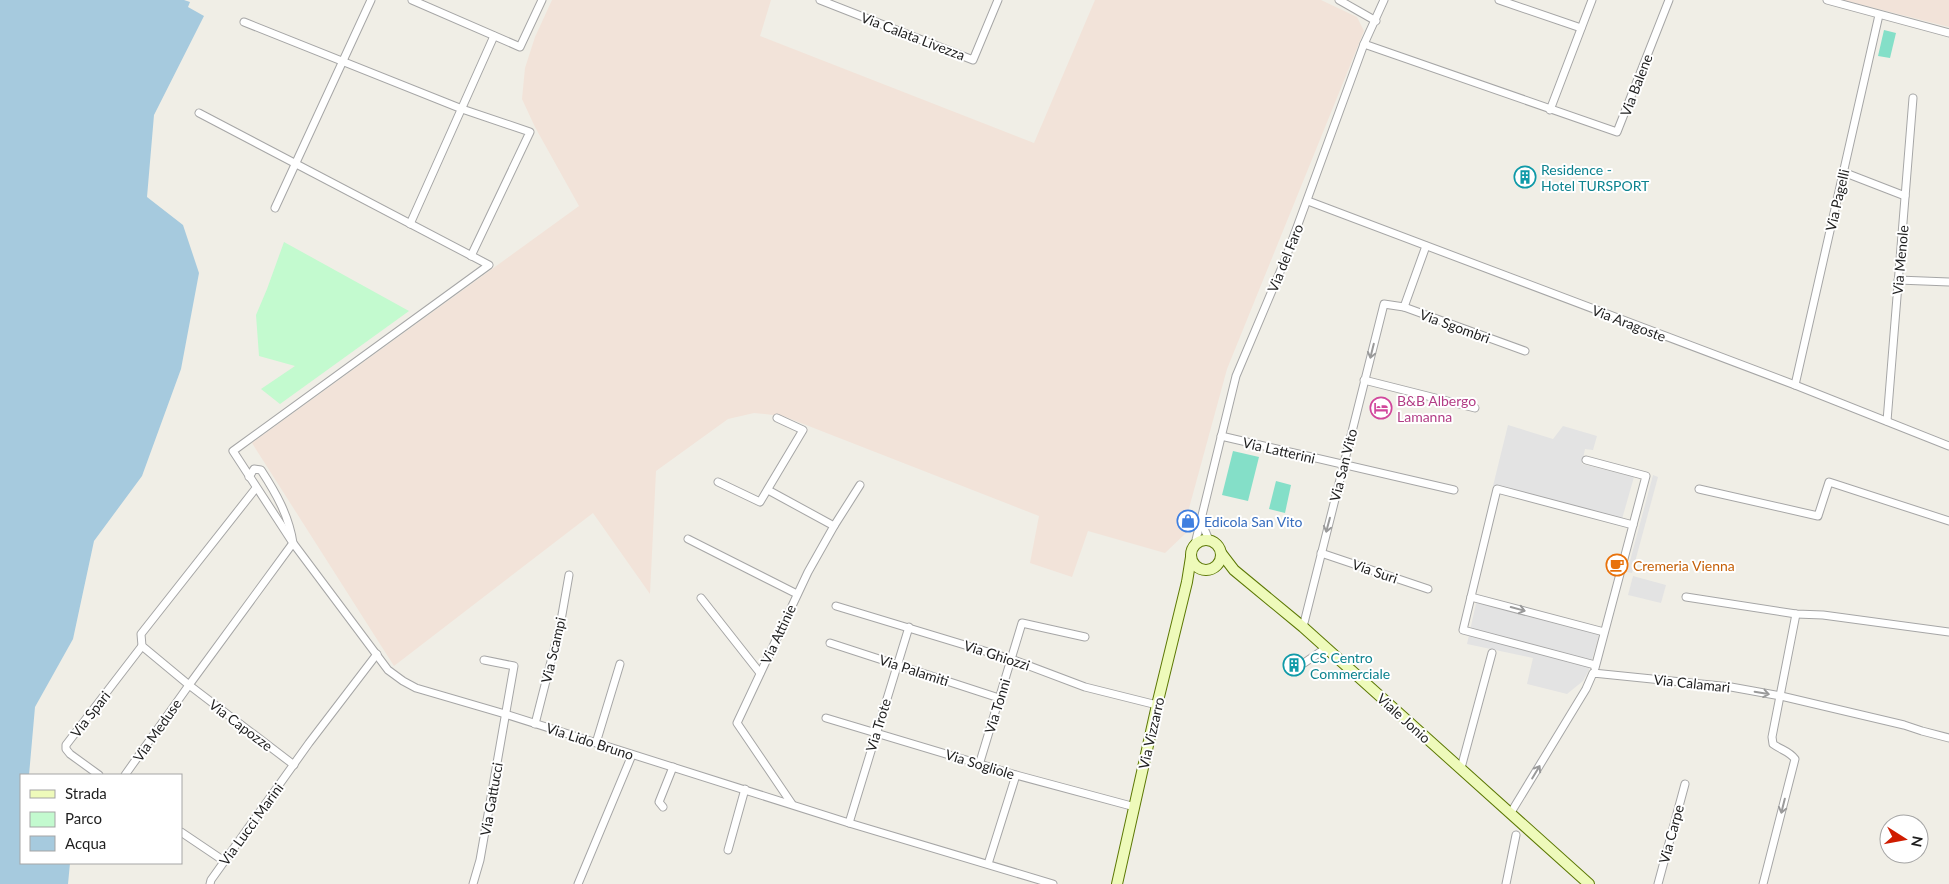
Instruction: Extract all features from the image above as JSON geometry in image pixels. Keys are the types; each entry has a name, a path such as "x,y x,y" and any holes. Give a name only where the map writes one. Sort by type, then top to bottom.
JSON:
{"street":[{"path":"275,208 371,0"},
{"path":"412,0 520,47 542,0"},
{"name":"Via Calata Livezza","path":"820,0 973,60 998,0"},
{"path":"1339,0 1376,21"},
{"name":"Via del Faro","path":"1195,544 1236,376 1285,260 1364,44 1384,0"},
{"path":"1499,0 1581,28"},
{"path":"1550,110 1592,0"},
{"name":"Via Balene","path":"1364,44 1618,132 1669,0"},
{"path":"1827,0 1949,33"},
{"name":"Via Pagelli","path":"1796,386 1879,15"},
{"path":"199,113 471,256 530,132 462,109 244,22"},
{"path":"410,224 494,36"},
{"name":"Via Menole","path":"1887,421 1913,98"},
{"path":"1843,172 1905,196"},
{"name":"Via Aragoste","path":"1308,201 1949,446"},
{"path":"1404,307 1426,246"},
{"name":"Via Lido Bruno","path":"471,256 489,265 233,451 293,544 388,670 402,681 416,688 505,714 849,823 1053,884"},
{"path":"1898,280 1949,282"},
{"name":"Via Sgombri","path":"1384,304 1404,307 1525,351"},
{"name":"Via San Vito","path":"1303,627 1384,304"},
{"path":"1364,380 1475,408"},
{"path":"718,482 760,502 803,430 777,418"},
{"name":"Via Latterini","path":"1221,436 1343,466 1454,490"},
{"path":"1510,814 1586,690 1593,673 1646,476 1586,460"},
{"path":"249,477 254,469 261,470 268,480 282,505 293,544"},
{"path":"1699,489 1818,516 1829,482 1949,521"},
{"name":"Via Attinie","path":"792,804 736,724 797,594 834,526 860,485"},
{"path":"142,646 141,634 256,488"},
{"path":"1596,665 1463,630 1497,489 1633,525"},
{"path":"768,490 834,526"},
{"path":"1191,557 1195,566 1200,569 1209,570 1215,567 1220,560 1221,553 1218,546 1209,540 1201,521"},
{"path":"688,539 797,594"},
{"path":"1195,544 1209,540"},
{"name":"Via Meduse","path":"126,774 293,544"},
{"name":"Via Vizzarro","path":"1117,884 1187,582 1192,548 1195,544"},
{"name":"Viale Jonio","path":"1221,553 1234,570 1303,627 1589,884"},
{"name":"Via Suri","path":"1321,553 1428,590"},
{"path":"1215,567 1234,570"},
{"path":"1187,582 1200,569"},
{"name":"Via Scampi","path":"535,724 560,626 569,575"},
{"path":"1471,597 1604,632"},
{"path":"1686,597 1796,614 1823,615 1949,632"},
{"path":"701,598 760,673"},
{"name":"Via Ghiozzi","path":"836,606 1011,659 1085,687 1157,705"},
{"path":"1763,884 1795,758 1790,752 1780,750 1773,744 1772,736 1796,614"},
{"name":"Via Tonni","path":"979,764 1022,623 1085,637"},
{"name":"Via Trote","path":"849,823 909,627"},
{"name":"Via Palamiti","path":"830,643 999,698"},
{"name":"Via Capozze","path":"142,646 189,686 294,765"},
{"name":"Via Spari","path":"98,774 70,754 66,749 66,745 142,646"},
{"path":"1304,663 1326,648"},
{"path":"1461,768 1492,653"},
{"name":"Via Lucci Marini","path":"210,884 224,861 376,654"},
{"name":"Via Gattucci","path":"473,884 480,860 514,666 484,660"},
{"path":"596,743 620,664"},
{"name":"Via Calamari","path":"1593,673 1731,687 1781,696 1904,725 1949,738"},
{"name":"Via Sogliole","path":"826,718 1016,775 1134,807"},
{"path":"578,884 632,755"},
{"path":"663,807 659,802 672,767"},
{"path":"988,864 1016,775"},
{"name":"Via Carpe","path":"1658,884 1685,784"},
{"path":"728,850 745,790"},
{"path":"182,833 224,861"},
{"path":"1506,884 1516,835"}],"shaded area":[{"path":"552,0 771,0 760,36 1034,143 1095,0 1321,0 1357,17 1364,31 1227,369 1185,523 1187,532 1165,553 1088,531 1072,577 1030,563 1039,516 783,416 754,413 728,419 656,471 650,594 593,513 394,666 252,443 579,206 535,127 522,99 525,68 535,37"},
{"path":"1843,0 1949,0 1949,27"},
{"path":"1508,425 1553,439 1563,426 1597,436 1593,450 1585,449 1582,464 1634,477 1622,519 1493,486"},
{"path":"1653,475 1658,477 1632,573 1627,572"},
{"path":"1633,576 1666,585 1661,603 1628,595"},
{"path":"1477,599 1600,631 1589,670 1583,681 1567,694 1527,684 1533,658 1467,644"}],"green space":[{"path":"1884,30 1896,33 1890,58 1878,56"},
{"path":"284,242 409,311 280,404 261,389 295,366 259,356 256,315"},
{"path":"1233,451 1259,457 1248,501 1222,495"},
{"path":"1276,481 1291,485 1285,513 1269,509"}],"water":[{"path":"0,0 184,0 190,2 188,7 204,16 154,115 147,197 183,225 199,273 181,369 142,476 94,541 73,639 35,707 29,774 20,774 20,864 70,864 68,884 0,884"}],"place":[{"name":"Residence - Hotel TURSPORT","path":"1525,177"},
{"name":"B&B Albergo Lamanna","path":"1381,408"},
{"name":"Edicola San Vito","path":"1188,521"},
{"name":"Cremeria Vienna","path":"1617,565"},
{"name":"CS Centro Commerciale","path":"1294,665"}]}
